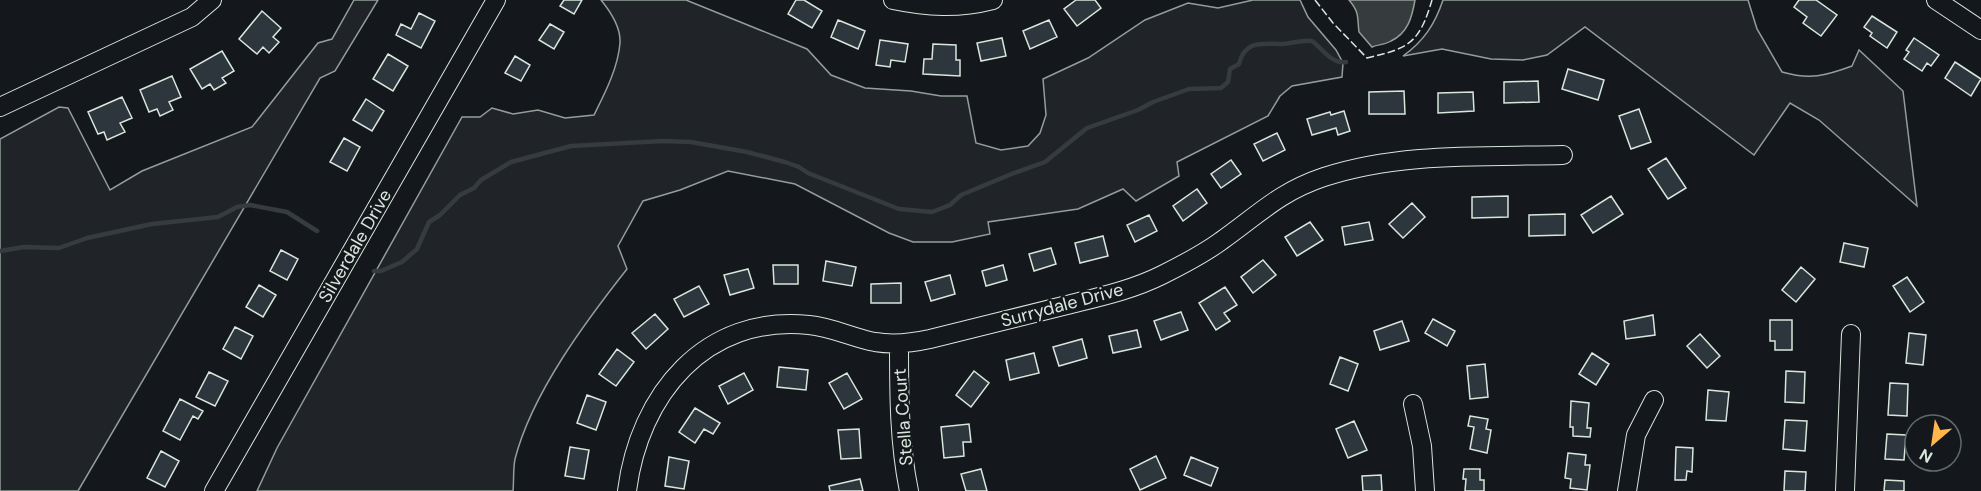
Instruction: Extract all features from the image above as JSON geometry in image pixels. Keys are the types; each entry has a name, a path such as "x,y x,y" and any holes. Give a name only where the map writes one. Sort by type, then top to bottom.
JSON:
{"street":[{"path":"0,107 184,21 199,12 212,0"},
{"name":"Silverdale Drive","path":"214,491 496,0"},
{"path":"893,0 923,6 951,7 993,0"},
{"path":"1936,0 1981,30"},
{"name":"Surrydale Drive","path":"627,491 634,457 652,408 686,366 714,343 760,327 785,324 810,325 875,342 899,344 930,339 1125,290 1158,277 1191,261 1274,200 1324,177 1364,166 1402,161 1563,155"},
{"path":"1845,491 1851,334"},
{"name":"Stella Court","path":"899,344 900,421 909,491"},
{"path":"1627,491 1636,435 1654,400"},
{"path":"1413,404 1422,446 1425,491"}],"shaded area":[{"path":"354,0 378,0 335,71 320,78 78,491 0,491 0,139 59,107 68,108 110,190 142,171 252,127 318,43 332,39"},
{"path":"601,0 686,0 807,49 831,75 865,88 911,91 941,96 967,96 976,143 1001,150 1028,146 1040,133 1046,115 1043,79 1088,58 1145,20 1188,3 1218,8 1253,0 1300,0 1308,17 1336,50 1343,63 1342,77 1292,86 1280,96 1268,116 1177,162 1179,176 1136,201 1123,189 1078,209 988,222 990,234 952,242 913,242 889,233 795,184 728,171 680,190 643,201 618,246 627,269 562,359 534,409 515,459 513,491 257,491 277,448 462,117 480,117 492,108 513,114 538,110 565,118 594,115 614,71 620,43 617,26"},
{"path":"1349,0 1415,0 1411,18 1402,34 1389,42 1372,47 1359,32 1356,12"},
{"path":"1443,0 1748,0 1757,29 1782,72 1801,76 1817,76 1834,72 1852,66 1859,50 1903,91 1917,206 1819,120 1790,103 1754,155 1585,27 1547,55 1523,60 1491,59 1442,49 1403,56 1428,31"}],"building":[{"path":"564,0 582,0 574,14 560,6"},
{"path":"796,0 804,0 822,11 812,28 788,14"},
{"path":"1076,0 1095,0 1101,8 1077,26 1064,9"},
{"path":"1799,0 1816,0 1837,15 1821,36 1803,23 1807,17 1794,7"},
{"path":"262,11 281,28 273,37 279,42 269,53 263,47 257,54 239,39"},
{"path":"419,13 435,21 421,48 396,35 401,24 411,29"},
{"path":"1872,16 1897,32 1887,48 1870,36 1872,33 1864,27"},
{"path":"838,20 865,31 858,49 831,37"},
{"path":"1049,20 1057,37 1030,49 1023,31"},
{"path":"550,24 564,32 554,49 539,40"},
{"path":"1002,38 1006,56 981,61 977,43"},
{"path":"1914,38 1939,55 1931,66 1927,63 1922,71 1904,59 1909,52 1906,50"},
{"path":"880,40 908,44 905,62 891,60 890,67 876,65"},
{"path":"933,44 956,45 956,60 960,60 960,76 923,74 924,59 932,59"},
{"path":"222,51 234,71 222,78 226,83 214,90 210,84 202,89 190,69"},
{"path":"388,54 408,66 393,91 373,79"},
{"path":"515,56 530,65 521,81 505,73"},
{"path":"1955,62 1981,79 1971,96 1945,78"},
{"path":"1568,69 1604,80 1598,100 1562,89"},
{"path":"172,76 181,97 169,102 173,110 160,116 157,109 149,112 140,90"},
{"path":"1538,81 1539,102 1504,103 1504,82"},
{"path":"1404,91 1405,114 1369,114 1369,92"},
{"path":"1473,92 1474,111 1438,113 1438,93"},
{"path":"122,97 132,118 120,123 125,132 107,140 104,132 98,134 88,112"},
{"path":"366,99 384,111 372,131 353,120"},
{"path":"1639,109 1651,142 1631,149 1619,116"},
{"path":"1344,111 1350,131 1338,135 1336,128 1312,135 1307,119 1330,112 1331,115"},
{"path":"1277,133 1285,150 1263,161 1254,144"},
{"path":"344,138 360,147 347,171 330,162"},
{"path":"1666,158 1686,188 1668,199 1648,169"},
{"path":"1231,160 1241,174 1221,188 1211,174"},
{"path":"1197,189 1207,203 1183,221 1173,206"},
{"path":"1508,196 1508,217 1472,218 1472,197"},
{"path":"1611,196 1623,214 1593,233 1581,215"},
{"path":"1412,203 1425,217 1403,238 1389,224"},
{"path":"1565,214 1565,235 1529,236 1529,215"},
{"path":"1149,215 1157,231 1135,242 1127,225"},
{"path":"1310,222 1323,240 1297,256 1285,237"},
{"path":"1369,222 1373,240 1345,245 1342,227"},
{"path":"1103,236 1108,256 1080,263 1075,243"},
{"path":"1844,243 1868,248 1864,267 1840,262"},
{"path":"1051,248 1056,264 1034,271 1029,254"},
{"path":"281,250 298,259 287,280 270,271"},
{"path":"1263,260 1276,275 1253,293 1241,277"},
{"path":"826,261 856,267 852,286 823,281"},
{"path":"773,265 798,265 798,284 774,284"},
{"path":"1003,265 1007,280 986,286 982,271"},
{"path":"1801,267 1815,279 1796,302 1782,290"},
{"path":"748,269 754,288 730,295 724,275"},
{"path":"950,275 955,294 931,301 925,282"},
{"path":"1907,277 1924,302 1910,312 1893,286"},
{"path":"901,283 901,303 871,303 871,284"},
{"path":"259,285 276,295 263,317 246,307"},
{"path":"699,286 709,304 684,317 674,299"},
{"path":"1225,287 1237,305 1224,313 1230,321 1216,330 1199,303"},
{"path":"1181,312 1188,330 1161,340 1154,321"},
{"path":"655,314 668,329 646,349 632,333"},
{"path":"1653,315 1655,335 1626,339 1624,321"},
{"path":"1433,319 1455,331 1447,346 1425,333"},
{"path":"1770,320 1792,320 1792,350 1775,350 1775,341 1770,341"},
{"path":"1402,321 1409,341 1380,350 1374,331"},
{"path":"235,327 253,336 241,359 223,349"},
{"path":"1137,330 1141,347 1113,353 1109,336"},
{"path":"1909,333 1926,335 1923,365 1906,363"},
{"path":"1700,334 1720,356 1707,368 1687,346"},
{"path":"1082,339 1087,358 1059,366 1053,347"},
{"path":"617,349 634,362 616,386 599,374"},
{"path":"1034,353 1039,373 1010,380 1006,360"},
{"path":"1592,353 1609,364 1596,385 1579,374"},
{"path":"1340,357 1358,364 1348,391 1330,384"},
{"path":"1485,364 1488,397 1470,399 1467,366"},
{"path":"779,367 808,370 806,390 777,387"},
{"path":"974,371 989,383 971,407 956,395"},
{"path":"1786,371 1805,372 1804,403 1785,402"},
{"path":"209,372 228,381 215,406 196,397"},
{"path":"744,373 753,390 728,404 719,386"},
{"path":"847,373 862,399 844,409 829,383"},
{"path":"1890,383 1908,384 1907,413 1903,413 1903,416 1888,415"},
{"path":"1708,390 1729,392 1726,421 1706,420"},
{"path":"587,395 606,402 596,430 577,423"},
{"path":"180,399 203,411 198,419 193,416 180,440 163,431"},
{"path":"1571,401 1589,403 1587,428 1591,428 1590,437 1573,436 1573,427 1570,427"},
{"path":"695,408 720,423 713,434 704,429 695,443 679,432"},
{"path":"1470,416 1488,419 1486,429 1491,430 1487,453 1470,449 1474,427 1468,426"},
{"path":"1785,420 1807,421 1805,451 1783,449"},
{"path":"1354,421 1367,450 1348,458 1336,429"},
{"path":"969,424 971,442 963,442 964,456 944,458 941,427"},
{"path":"859,429 861,458 841,459 838,430"},
{"path":"1887,434 1903,435 1903,460 1885,459"},
{"path":"570,447 589,450 584,479 565,476"},
{"path":"1676,447 1693,448 1692,472 1687,471 1686,480 1675,480"},
{"path":"161,451 179,461 165,487 147,478"},
{"path":"1568,453 1586,455 1585,465 1590,465 1587,490 1570,488 1571,479 1565,478"},
{"path":"1156,456 1166,478 1140,490 1130,469"},
{"path":"669,457 689,461 684,489 665,486"},
{"path":"1191,457 1218,468 1211,486 1184,475"},
{"path":"981,469 987,491 966,491 961,474"},
{"path":"1464,469 1480,469 1480,480 1484,480 1484,491 1465,491"},
{"path":"1785,471 1806,472 1805,491 1784,491"},
{"path":"1381,475 1382,491 1363,491 1362,476"},
{"path":"860,479 863,491 830,491 829,486"},
{"path":"1885,480 1904,481 1904,491 1884,491"}],"waterway":[{"path":"374,271 381,271 402,262 417,249 429,222 440,215 460,195 474,188 481,180 511,162 571,146 663,141 691,142 747,152 799,167 808,173 899,209 932,212 950,205 961,195 1045,162 1087,128 1189,89 1221,88 1228,82 1230,69 1239,64 1246,50 1256,45 1312,41 1336,61 1346,62"},
{"path":"0,251 24,247 59,248 87,238 152,224 218,217 237,207 250,205 287,212 317,231"}],"fence":[{"path":"1315,0 1333,23 1367,58 1393,51 1410,42 1422,26 1432,0"}]}
